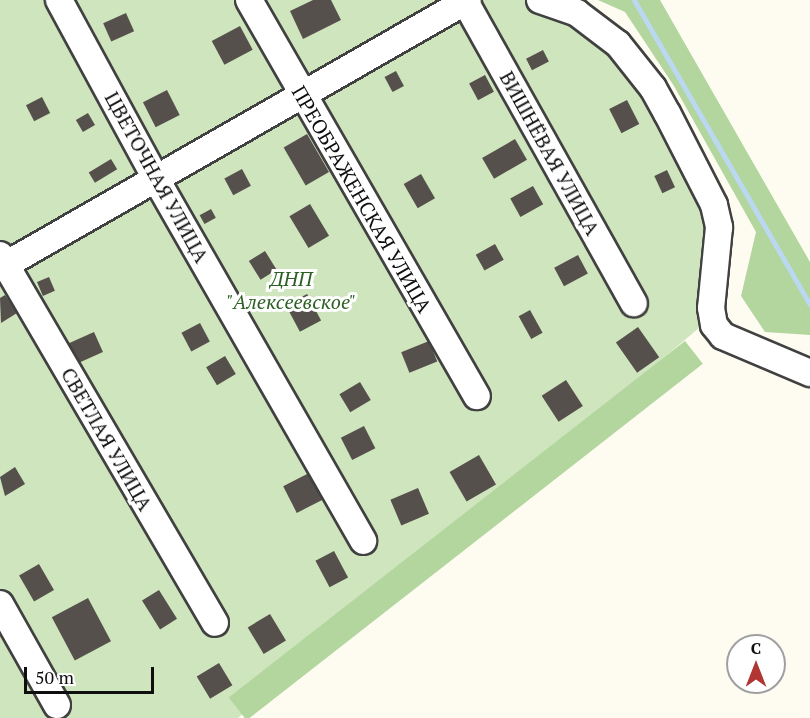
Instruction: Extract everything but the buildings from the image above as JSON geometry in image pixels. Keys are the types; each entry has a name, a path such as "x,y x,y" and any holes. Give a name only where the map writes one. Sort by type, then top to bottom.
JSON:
{"street":[{"name":"ЦВЕТОЧНАЯ УЛИЦА","path":"59,0 156,179 363,541"},
{"name":"ПРЕОБРАЖЕНСКАЯ УЛИЦА","path":"249,0 302,96 477,396"},
{"path":"540,0 578,13 618,44 652,88 667,113 717,216 718,243 711,308 714,325 723,336 810,373"},
{"path":"2,262 156,179 467,1"},
{"name":"ВИШНЁВАЯ УЛИЦА","path":"467,1 634,303"},
{"name":"СВЕТЛАЯ УЛИЦА","path":"2,262 215,623"},
{"path":"0,604 57,705"}],"green space":[{"name":"ДНП \"Алексеевское\"","path":"0,0 531,0 612,48 676,134 715,223 706,322 238,718 0,718"},
{"path":"598,0 660,0 810,262 810,335 765,332 741,296 756,232 674,86 625,12"},
{"path":"685,341 703,364 250,718 245,718 229,697"}],"waterway":[{"path":"634,0 810,305"}]}
